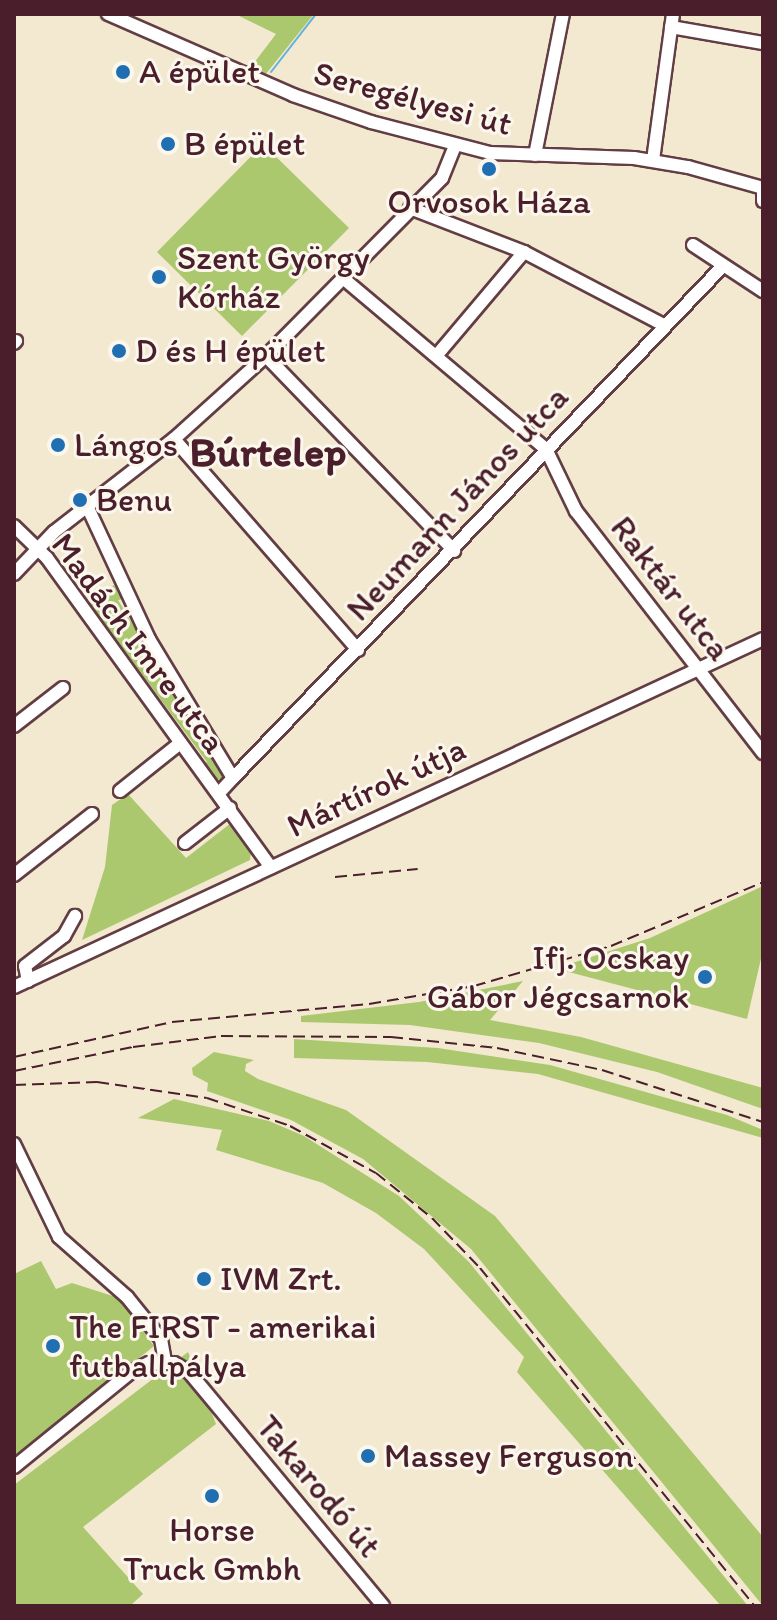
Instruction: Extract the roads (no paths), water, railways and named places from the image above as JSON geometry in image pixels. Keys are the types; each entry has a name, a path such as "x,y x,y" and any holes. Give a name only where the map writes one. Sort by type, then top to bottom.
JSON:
{"street":[{"name":"Seregélyesi út","path":"108,14 293,95 455,145 535,155 653,160 763,188"},
{"path":"535,155 563,14"},
{"path":"653,160 672,21 763,43"},
{"path":"14,574 41,551 54,532 174,439 266,356 450,168 455,145"},
{"path":"763,188 763,201"},
{"path":"410,208 524,252 662,324"},
{"path":"693,245 763,291"},
{"path":"437,355 524,252"},
{"name":"Neumann János utca","path":"233,778 454,551 662,324 723,266"},
{"path":"344,279 546,449"},
{"path":"266,356 454,551"},
{"path":"174,439 358,650"},
{"name":"Raktár utca","path":"546,449 576,511 763,753"},
{"name":"Madách Imre utca","path":"88,508 149,639 233,778 219,793"},
{"name":"Madách Imre utca","path":"14,526 41,551 271,867"},
{"name":"Mártírok útja","path":"14,987 763,639"},
{"path":"14,726 63,688"},
{"path":"120,791 179,744"},
{"path":"185,843 230,808"},
{"path":"14,875 92,814"},
{"path":"28,981 25,966 64,936 75,916"},
{"path":"14,1144 59,1237 127,1297 161,1339 165,1361 131,1372 14,1467"},
{"name":"Takarodó út","path":"165,1361 189,1372 383,1606"}],"waterway":[{"path":"271,72 316,14"}],"railway":[{"path":"335,877 418,869"},
{"path":"14,1057 172,1022 369,1004 474,986 611,946 763,882"},
{"path":"14,1071 133,1047 221,1036 391,1037 497,1048 602,1070 763,1122"},
{"path":"14,1085 97,1082 207,1098 290,1126 376,1173 432,1218 480,1268 755,1606"}],"place":[{"name":"A épület","path":"123,72"},
{"name":"B épület","path":"168,144"},
{"name":"Orvosok Háza","path":"489,169"},
{"name":"Szent György Kórház","path":"159,277"},
{"name":"D és H épület","path":"119,351"},
{"name":"Lángos","path":"58,445"},
{"name":"Benu","path":"80,500"},
{"name":"Ifj. Ocskay Gábor Jégcsarnok","path":"705,977"},
{"name":"IVM Zrt.","path":"204,1279"},
{"name":"The FIRST - amerikai futballpálya","path":"53,1346"},
{"name":"Massey Ferguson","path":"368,1456"},
{"name":"Horse Truck Gmbh","path":"212,1496"}],"district":[{"name":"Búrtelep","path":"268,452"}]}
